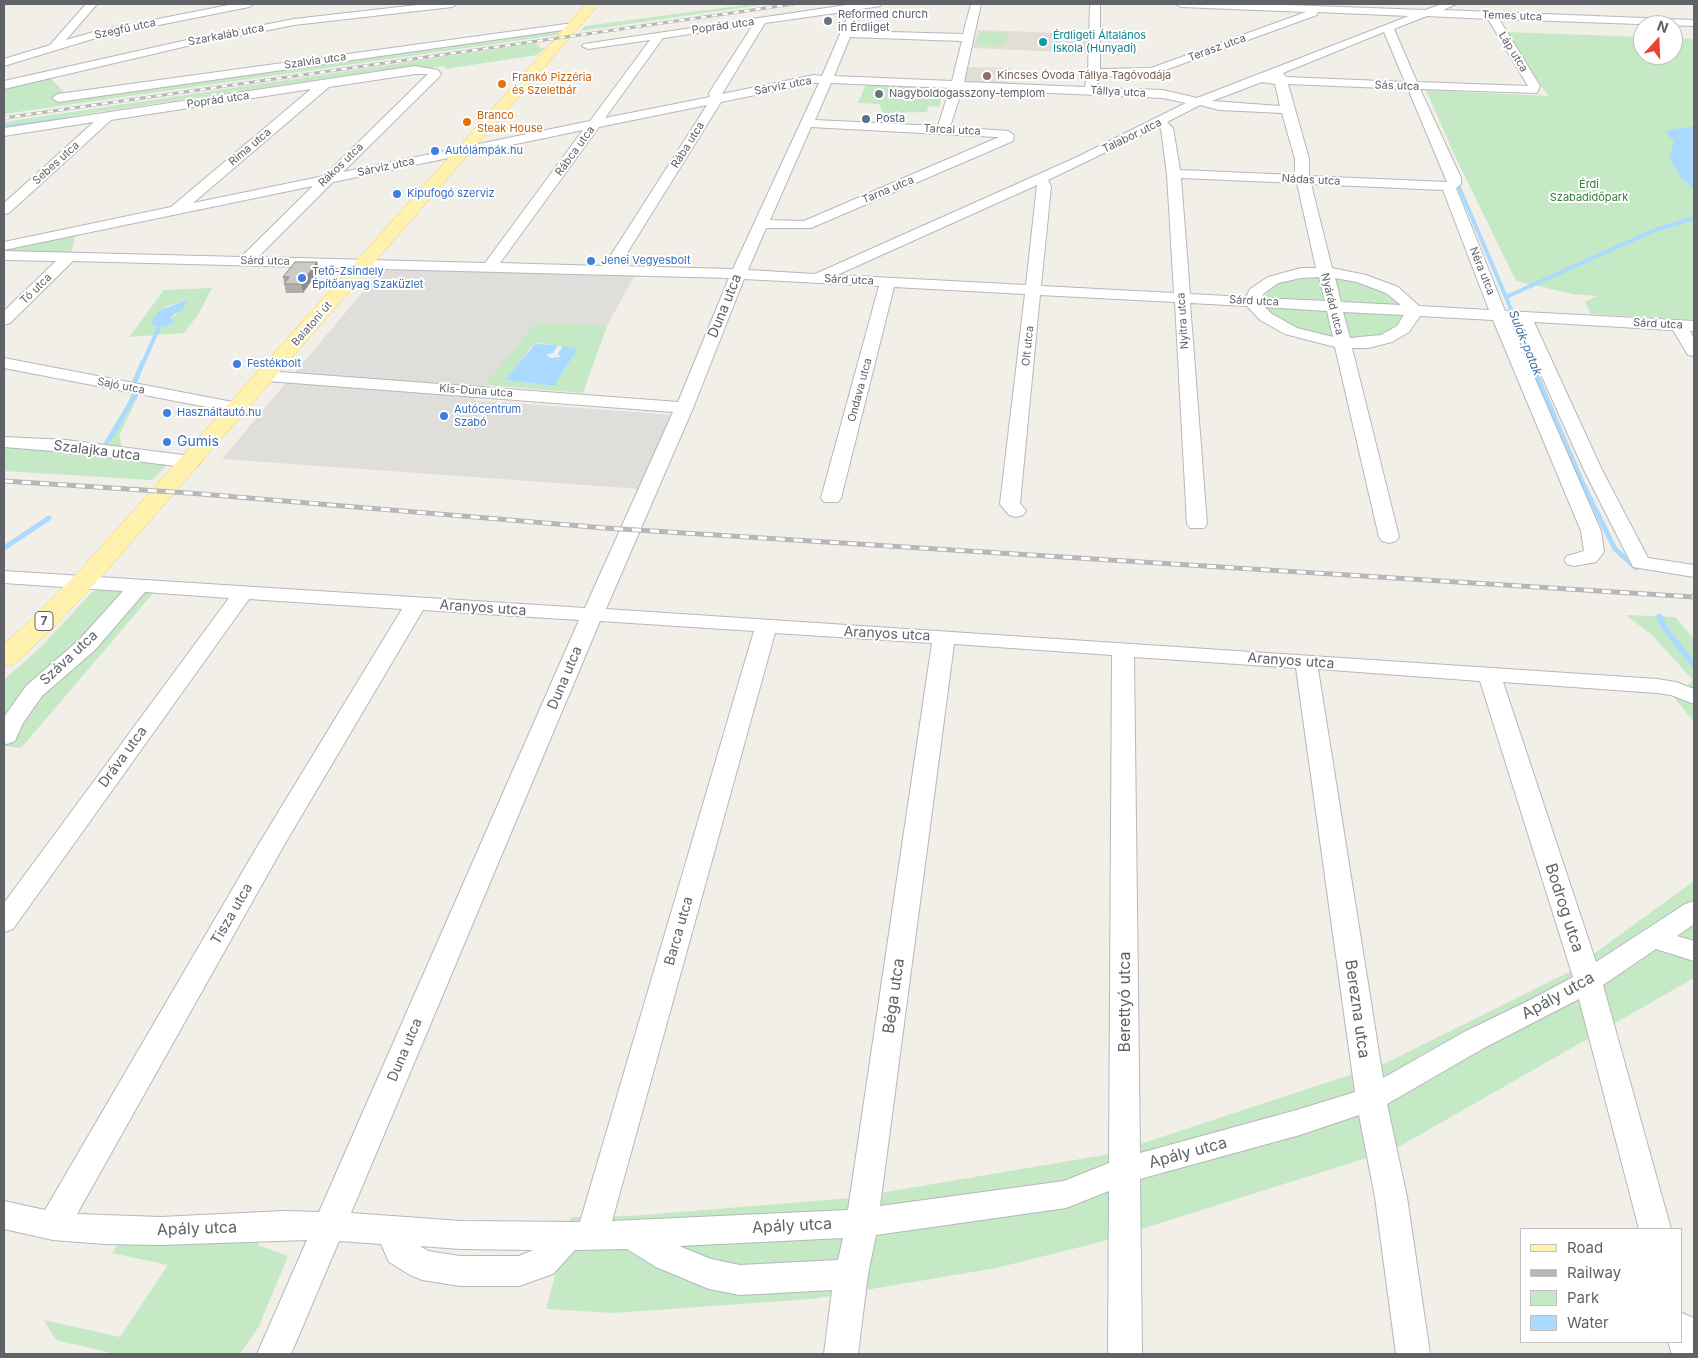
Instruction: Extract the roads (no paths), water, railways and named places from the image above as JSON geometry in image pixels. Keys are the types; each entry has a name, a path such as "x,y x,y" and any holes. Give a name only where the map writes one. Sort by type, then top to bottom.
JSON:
{"main road":[{"name":"Balatoni út","path":"4,658 41,625 191,462 593,4"}],"street":[{"path":"55,46 92,4"},
{"name":"Szegfű utca","path":"4,63 97,34 249,4"},
{"name":"Szarkaláb utca","path":"4,85 187,43 294,22 452,4"},
{"path":"858,5 876,4"},
{"path":"943,130 957,85 976,4"},
{"path":"1091,90 1094,72 1095,4"},
{"name":"Temes utca","path":"1181,4 1694,23"},
{"name":"Terasz utca","path":"1094,72 1136,73 1153,71 1337,4"},
{"path":"1278,77 1350,41 1451,4"},
{"path":"1583,4 1595,19"},
{"name":"Poprád utca","path":"588,46 858,5"},
{"name":"Duna utca","path":"274,1354 592,615 684,408 738,274 827,79 858,5"},
{"name":"Láp utca","path":"1490,15 1534,88"},
{"name":"Rába utca","path":"610,269 717,99 715,93 761,21"},
{"name":"Szalvia utca","path":"58,98 557,26 573,26"},
{"name":"Néra utca","path":"1388,28 1436,142 1454,178 1454,184 1448,186 1499,315 1591,531 1594,552 1589,558 1574,560"},
{"path":"67,33 97,34"},
{"path":"846,34 968,38"},
{"name":"Rábca utca","path":"490,267 659,36"},
{"name":"Poprád utca","path":"4,132 415,70 432,70"},
{"name":"Rákos utca","path":"244,261 435,74 432,70"},
{"name":"Sás utca","path":"1260,79 1278,77 1522,91 1534,88"},
{"name":"Nyárád utca","path":"1278,77 1302,159 1304,180 1321,262 1326,272 1389,537"},
{"name":"Sárvíz utca","path":"4,246 808,80 827,79"},
{"name":"Tállya utca","path":"827,79 1163,94 1220,106 1287,110"},
{"name":"Talabor utca","path":"816,278 1041,179 1160,122 1199,101 1260,79"},
{"name":"Rima utca","path":"176,210 325,84"},
{"name":"Sebes utca","path":"4,210 108,116"},
{"name":"Nyitra utca","path":"1160,122 1167,128 1174,174 1197,524"},
{"name":"Tarcal utca","path":"806,123 1008,135"},
{"name":"Tarna utca","path":"762,224 806,225 1000,143 1008,135"},
{"name":"Nádas utca","path":"1174,174 1448,186"},
{"name":"Olt utca","path":"1016,511 1010,504 1044,187 1041,179"},
{"name":"Sárd utca","path":"4,256 610,269 738,274 1686,325"},
{"name":"Tó utca","path":"4,320 69,257"},
{"path":"1326,272 1356,277 1382,286 1406,300 1413,310 1413,315 1407,325 1391,337 1368,343 1342,343 1316,339 1282,327 1259,312 1253,301 1260,287 1272,280 1301,273 1326,272"},
{"name":"Ondava utca","path":"831,498 888,281"},
{"path":"1523,316 1593,470 1640,563 1694,571"},
{"path":"1686,325 1694,351"},
{"name":"Sajó utca","path":"4,363 238,408"},
{"name":"Kis-Duna utca","path":"267,376 684,408"},
{"name":"Szalajka utca","path":"4,442 66,446 191,462"},
{"name":"Aranyos utca","path":"4,577 944,637 1658,686 1692,696"},
{"name":"Száva utca","path":"6,736 12,722 34,691 87,644 139,586"},
{"name":"Dráva utca","path":"4,922 243,593"},
{"name":"Tisza utca","path":"53,1226 270,847 416,604"},
{"name":"Barca utca","path":"580,1236 766,627"},
{"name":"Béga utca","path":"841,1354 851,1274 862,1223 944,637"},
{"name":"Berettyó utca","path":"1123,650 1126,1170 1125,1354"},
{"name":"Berezna utca","path":"1306,662 1371,1100 1391,1197 1413,1354"},
{"name":"Bodrog utca","path":"1489,675 1588,981 1655,1228"},
{"name":"Apály utca","path":"4,1215 53,1226 104,1230 160,1231 284,1225 392,1230 401,1252 422,1265 460,1271 519,1271 541,1264 580,1236 862,1223 1066,1194 1126,1170 1300,1122 1371,1100 1474,1040 1540,1008 1588,981 1694,912"},
{"path":"1652,938 1694,951"},
{"path":"632,1234 668,1257 709,1274 740,1280 851,1274"},
{"path":"1683,1333 1689,1354"}],"water":[{"path":"1694,126 1694,189 1681,178 1669,158 1674,141 1667,134 1668,130"},
{"path":"183,301 187,302 182,311 175,313 171,318 174,321 172,325 159,327 152,325 153,317 161,310"},
{"path":"535,344 558,345 553,353 546,355 551,358 560,357 558,353 563,346 578,349 554,386 505,380"}],"waterway":[{"path":"4,127 71,118"},
{"path":"1456,180 1506,297"},
{"name":"Sulák-patak","path":"1506,297 1655,230 1694,218"},
{"name":"Sulák-patak","path":"1506,297 1532,363"},
{"path":"143,363 159,327"},
{"path":"135,381 143,362"},
{"name":"Sulák-patak","path":"1531,362 1582,482 1615,549 1636,568"},
{"path":"101,446 105,446 137,392"},
{"path":"4,548 49,518"},
{"name":"Sulák-patak","path":"1659,616 1666,630 1694,665"}],"railway":[{"path":"4,118 794,4"},
{"path":"4,481 189,493 605,528 1694,597"}],"place":[{"name":"Reformed church in Érdliget","path":"828,21"},
{"name":"Érdligeti Általános Iskola (Hunyadi)","path":"1043,42"},
{"name":"Kincses Óvoda Tállya Tagóvodája","path":"987,76"},
{"name":"Frankó Pizzéria és Szeletbár","path":"502,84"},
{"name":"Nagyboldogasszony-templom","path":"879,94"},
{"name":"Posta","path":"866,119"},
{"name":"Branco Steak House","path":"467,122"},
{"name":"Autólámpák.hu","path":"435,151"},
{"name":"Kipufogó szerviz","path":"397,194"},
{"name":"Jenei Vegyesbolt","path":"591,261"},
{"name":"Tető-Zsindely Építőanyag Szaküzlet","path":"302,278"},
{"name":"Festékbolt","path":"237,364"},
{"name":"Használtautó.hu","path":"167,413"},
{"name":"Autócentrum Szabó","path":"444,416"},
{"name":"Gumis","path":"167,442"}],"park label":[{"name":"Érdi Szabadidőpark","path":"1589,191"}]}
